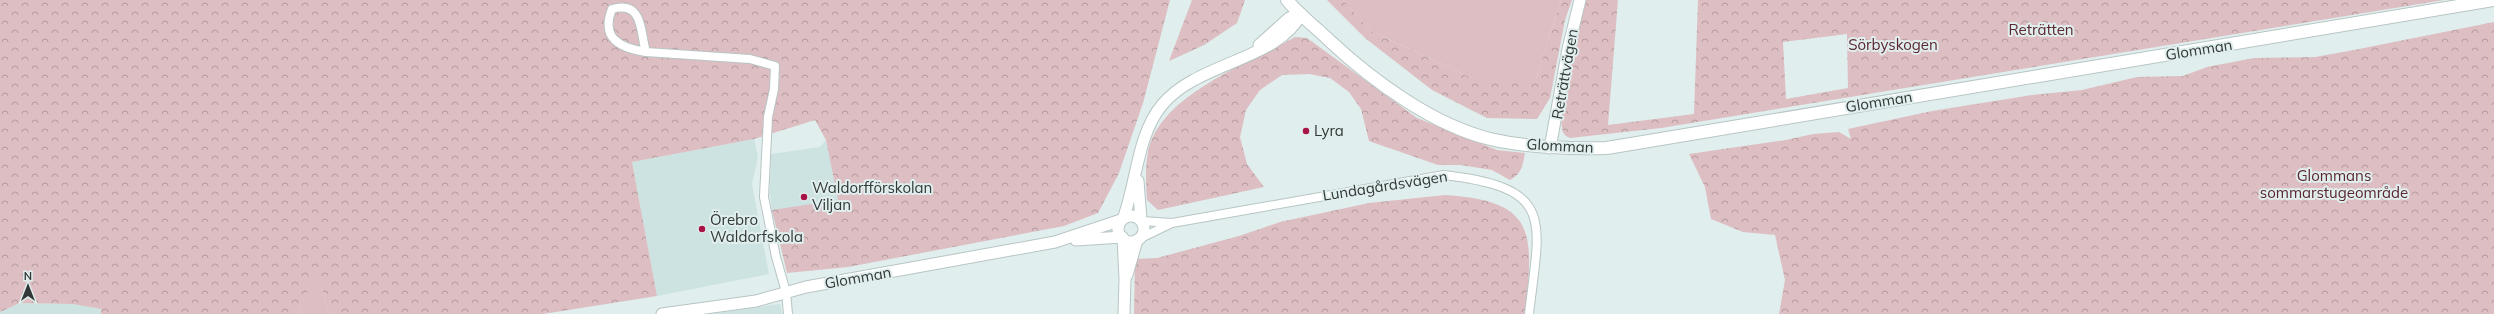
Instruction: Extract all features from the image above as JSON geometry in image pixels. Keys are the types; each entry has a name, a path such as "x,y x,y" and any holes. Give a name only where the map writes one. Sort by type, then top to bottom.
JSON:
{"main road":[{"name":"Glomman","path":"1287,0 1347,56 1413,106 1458,127 1488,138 1550,148 1607,148 2494,0"},
{"path":"1296,0 1302,14"}],"street":[{"name":"Reträttvägen","path":"1550,148 1568,49 1580,0"},
{"path":"646,52 641,25 637,15 620,7 612,9 609,23 611,36 616,43 628,50 646,52 750,59 775,66 774,89 768,117 764,197 776,257 786,292 788,314"},
{"path":"1124,314 1125,279 1122,238 1119,229 1137,173 1142,140 1162,105 1180,88 1201,75 1277,41 1295,26 1302,14"},
{"path":"1125,279 1144,228 1137,173"},
{"name":"Lundagårdsvägen","path":"1142,220 1172,223 1444,175 1478,179 1515,191 1525,200 1534,214 1538,229 1529,314"},
{"path":"1122,220 1132,216 1142,220"},
{"name":"Glomman","path":"1055,242 1122,220"},
{"name":"Lundagårdsvägen","path":"1139,239 1172,223"},
{"path":"1122,238 1133,242 1139,239"},
{"name":"Glomman","path":"662,314 756,301 786,292 1055,242 1122,238"}],"shaded area":[{"name":"Örebro Waldorfskola","path":"754,139 758,157 752,184 769,274 657,296 632,162"},
{"name":"Waldorfförskolan Viljan","path":"826,140 842,221 784,259 772,210 770,193 771,154 820,147"},
{"path":"20,303 73,304 101,309 101,314 0,314 0,312"},
{"path":"780,304 782,314 710,314"}],"green space":[{"path":"0,0 1170,0 1143,103 1119,173 1098,213 1064,226 848,267 787,273 772,210 838,200 826,140 815,120 754,139 632,162 657,296 543,314 329,314 317,272 297,314 101,314 101,309 73,304 20,303 0,312"},
{"path":"1192,0 1245,0 1237,23 1204,45 1169,61"},
{"path":"1327,0 1343,0 1371,31 1474,79 1536,79 1561,0 1572,0 1565,20 1550,98 1537,119 1487,118 1432,90 1365,38"},
{"path":"1343,0 1561,0 1536,79 1474,79 1371,31"},
{"name":"Sörbyskogen","path":"1585,0 1618,0 1608,125 1694,114 1698,0 2444,0 1661,128 1570,138 1563,132 1561,121 1562,106 1568,67","holes":["1847,34 1848,88 1786,99 1783,42"]},
{"name":"Glommans sommarstugeområde","path":"2494,22 2494,314 1779,314 1785,280 1775,235 1743,232 1711,219 1705,187 1689,154 1786,140 1813,134 1839,132 1851,139 1848,129 1932,111 2032,95 2082,90 2137,77 2183,76 2207,67 2254,58 2315,57"},
{"path":"1295,37 1307,38 1417,118 1497,150 1525,153 1523,165 1519,172 1510,180 1492,170 1461,165 1438,165 1369,141 1361,109 1349,92 1330,78 1309,74 1282,75 1260,90 1246,110 1240,137 1247,164 1264,187 1158,210 1147,200 1147,158 1156,132 1169,114 1187,97 1209,83"},
{"path":"1445,195 1476,199 1498,205 1514,214 1523,227 1528,243 1529,262 1526,314 1134,314 1135,259 1157,258 1239,236 1280,222 1369,203"},
{"path":"317,271 329,314 297,314"}],"place":[{"name":"Lyra","path":"1306,131"},
{"name":"Waldorfförskolan Viljan","path":"804,197"},
{"name":"Örebro Waldorfskola","path":"702,229"}],"park label":[{"name":"Reträtten","path":"2041,30"}]}
